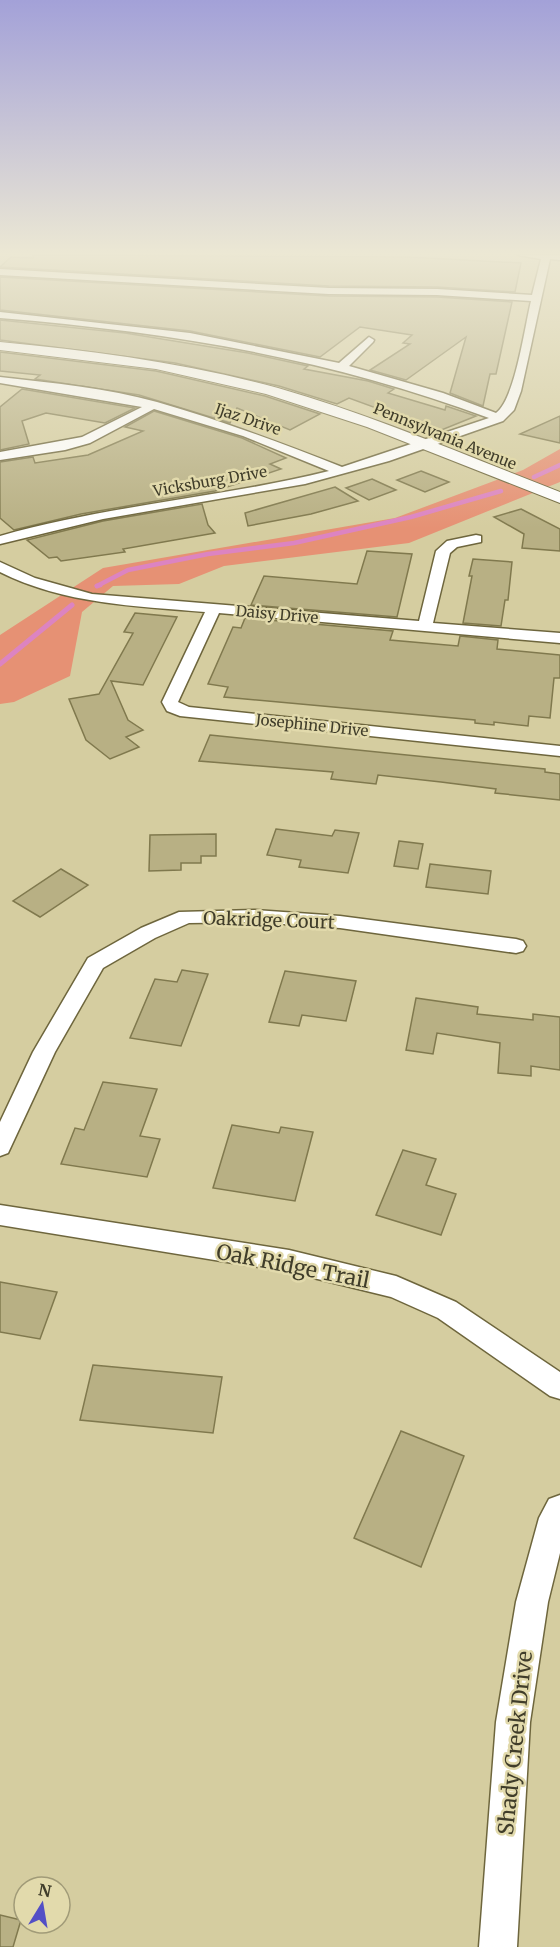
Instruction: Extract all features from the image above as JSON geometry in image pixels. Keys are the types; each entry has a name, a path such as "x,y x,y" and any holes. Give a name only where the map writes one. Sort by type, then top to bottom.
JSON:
{"street":[{"name":"Pennsylvania Avenue","path":"0,346 103,357 193,373 307,402 560,498"},
{"path":"245,346 280,352 427,392 499,418 508,410 515,391 525,346"},
{"path":"340,368 365,346"},
{"name":"Ijaz Drive","path":"0,380 154,405 248,434 341,471"},
{"path":"0,456 65,446 86,440 154,405"},
{"name":"Vicksburg Drive","path":"0,540 61,524 279,486 341,471 499,418"},
{"path":"425,626 443,551 452,544 476,539"},
{"name":"Daisy Drive","path":"0,566 30,581 91,598 560,638"},
{"name":"Josephine Drive","path":"214,608 170,702 173,707 186,712 560,751"},
{"name":"Oakridge Court","path":"0,1147 44,1052 95,963 148,933 186,917 255,916 340,922 516,946"},
{"name":"Oak Ridge Trail","path":"0,1215 289,1261 396,1287 447,1310 560,1387"},
{"name":"Shady Creek Drive","path":"498,1947 513,1722 532,1602 554,1518 560,1509"}],"shaded area":[{"path":"560,449 560,482 409,543 224,566 179,584 113,586 82,612 70,676 14,702 0,704 0,635 103,568 395,518 523,470"}],"building":[{"path":"45,346 204,346 248,353 308,366 304,369 368,381 394,389 388,393 445,410 446,406 476,416 439,431 349,398 337,404 279,386 175,363"},
{"path":"264,346 335,346 320,357"},
{"path":"407,346 454,346 406,380 370,370"},
{"path":"463,346 502,346 496,374 490,374 483,406 450,393"},
{"path":"0,352 156,371 265,396 320,414 290,430 237,408 230,423 139,395 35,379 40,375 0,371"},
{"path":"22,389 135,408 105,423 46,413 22,421 29,444 0,450 0,407"},
{"path":"154,411 242,438 286,458 270,464 281,469 215,491 81,514 14,530 0,518 0,462 33,457 35,463 88,455 143,431 125,427"},
{"path":"560,416 560,443 520,434"},
{"path":"421,471 449,482 425,492 397,480"},
{"path":"372,479 396,490 369,500 346,488"},
{"path":"335,487 358,501 311,514 248,526 245,513"},
{"path":"202,504 208,525 215,533 123,549 125,552 61,561 57,557 49,558 27,540 103,521"},
{"path":"521,509 560,529 560,551 522,548 524,534 494,517"},
{"path":"367,551 412,554 397,617 251,605 264,576 357,584"},
{"path":"473,559 512,562 508,600 505,600 501,626 463,623"},
{"path":"135,613 177,617 143,685 111,681 128,720 143,730 126,737 139,747 110,759 86,740 69,699 99,694 133,633 124,632"},
{"path":"245,618 393,631 390,640 458,646 460,636 498,640 497,649 560,655 560,678 554,678 550,718 529,716 528,726 494,722 494,725 475,723 475,720 224,697 228,687 208,684 233,627 241,628"},
{"path":"210,735 545,769 545,772 560,774 560,800 495,793 496,789 378,775 376,784 331,779 333,772 199,761"},
{"path":"276,829 332,836 335,830 359,833 348,873 299,867 301,860 267,855"},
{"path":"216,834 216,856 201,856 201,863 181,863 181,870 149,871 150,835"},
{"path":"399,841 423,844 418,869 394,866"},
{"path":"430,864 491,871 488,894 426,887"},
{"path":"61,869 88,885 40,917 13,901"},
{"path":"182,970 208,974 181,1046 130,1038 155,979 177,982"},
{"path":"285,971 356,981 346,1021 302,1015 299,1026 269,1022"},
{"path":"416,998 478,1007 477,1014 533,1020 533,1014 560,1017 560,1070 531,1066 531,1076 498,1073 500,1043 437,1033 433,1054 406,1050"},
{"path":"103,1082 157,1089 140,1136 160,1139 147,1177 61,1164 75,1128 84,1130"},
{"path":"232,1125 279,1133 281,1127 313,1132 295,1201 213,1188"},
{"path":"403,1150 436,1159 426,1185 456,1194 441,1235 376,1215"},
{"path":"0,1282 57,1292 40,1339 0,1332"},
{"path":"93,1365 222,1377 213,1433 80,1420"},
{"path":"401,1431 464,1456 421,1567 354,1538"},
{"path":"0,1915 12,1918 12,1935 17,1935 13,1947 0,1947"}],"waterway":[{"path":"534,477 560,465"},
{"path":"100,585 97,586 128,570 208,554 294,543 411,517 501,491"},
{"path":"0,664 72,605"}]}
